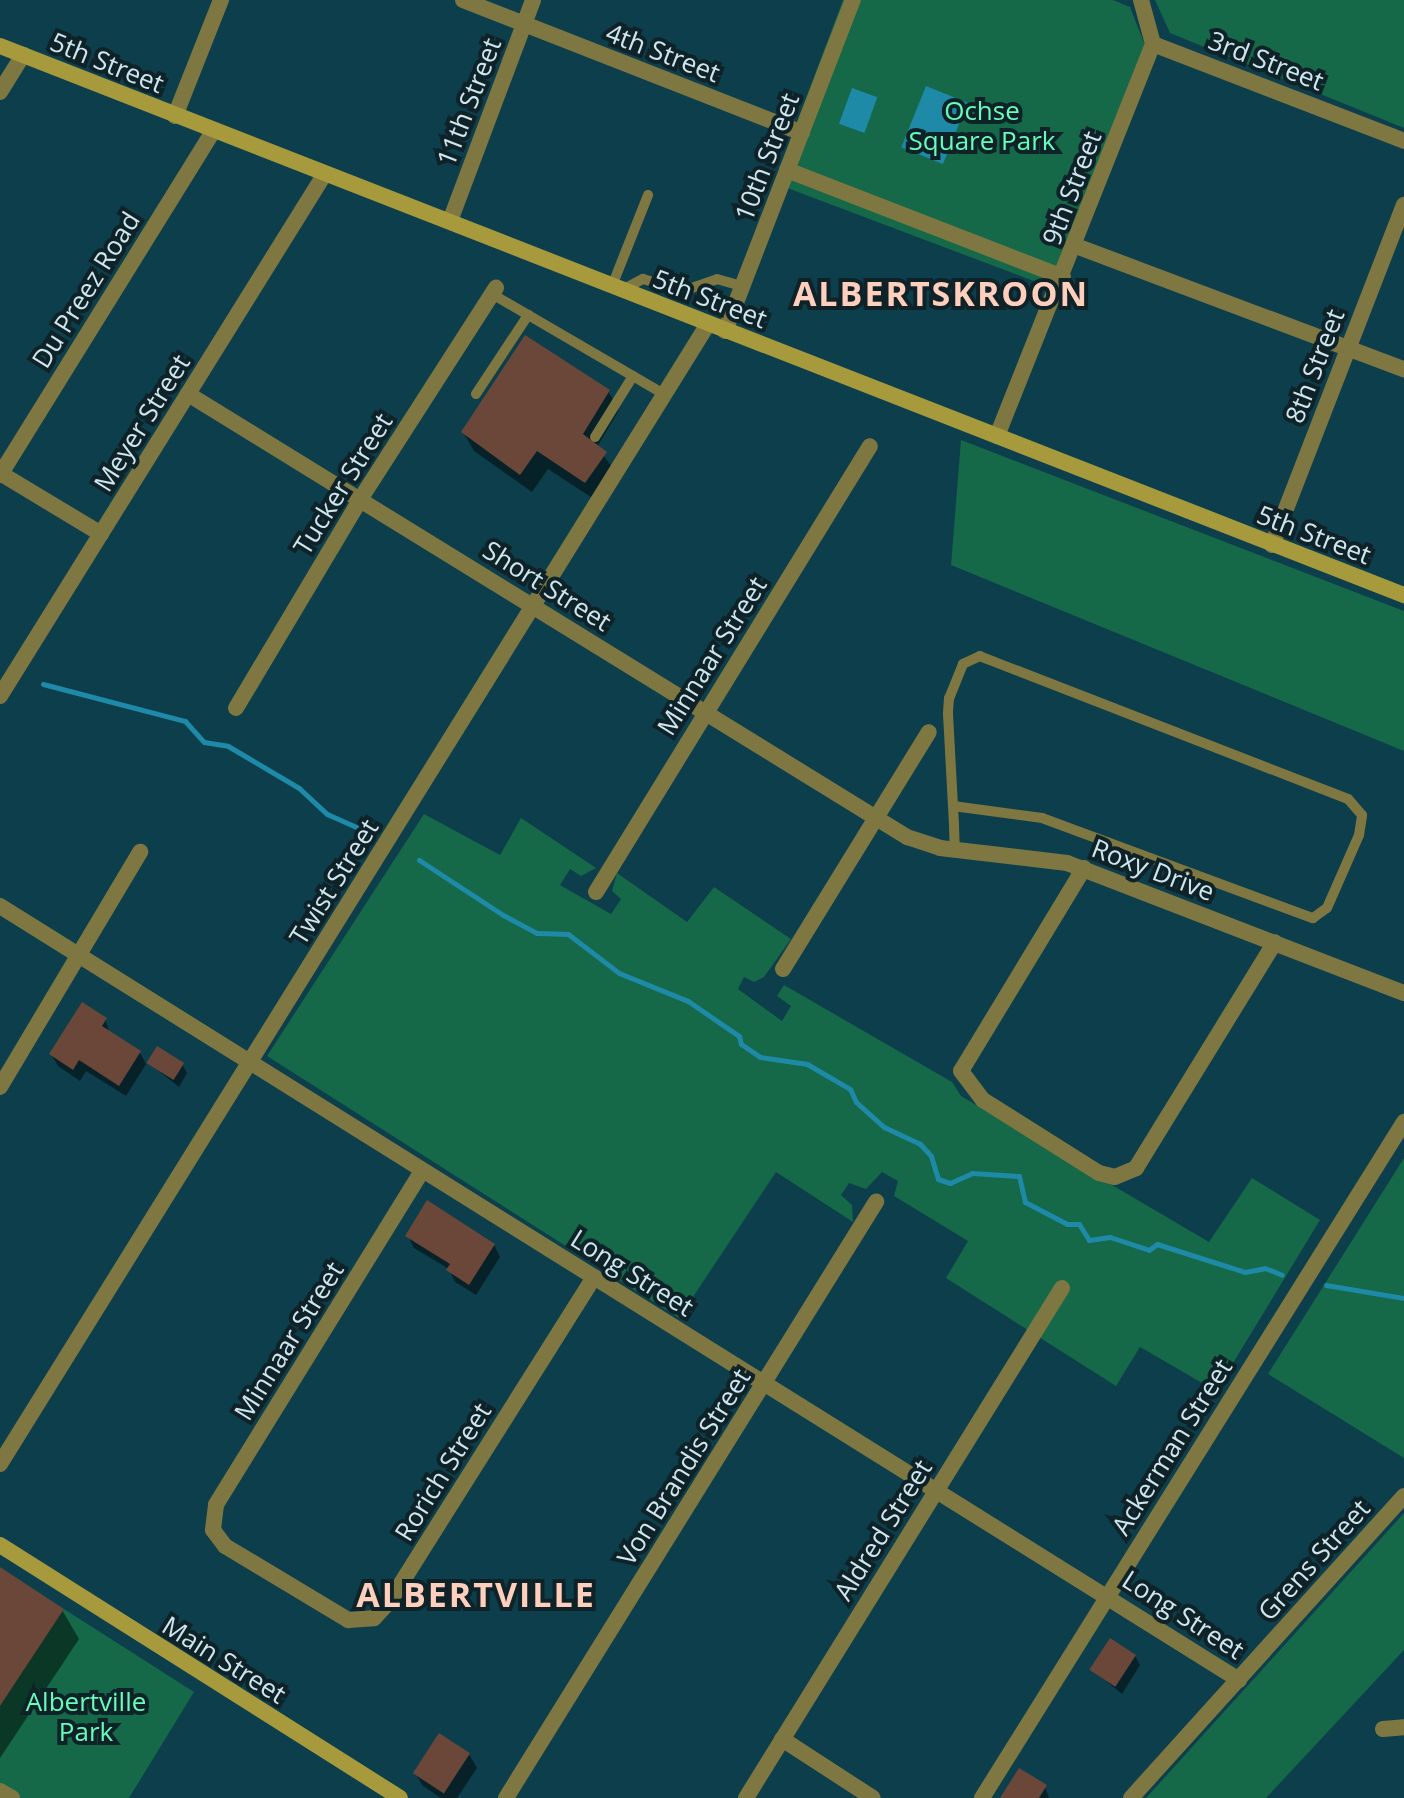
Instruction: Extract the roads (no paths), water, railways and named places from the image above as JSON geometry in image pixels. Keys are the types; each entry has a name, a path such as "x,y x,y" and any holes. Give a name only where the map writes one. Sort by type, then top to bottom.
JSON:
{"main road":[{"name":"5th Street","path":"0,46 1404,595"},
{"name":"Main Street","path":"0,1545 23,1563 400,1798"},
{"name":"Main Street","path":"0,1552 23,1563"}],"street":[{"path":"175,116 221,0"},
{"name":"4th Street","path":"463,0 802,133"},
{"name":"11th Street","path":"450,221 533,0"},
{"name":"10th Street","path":"725,331 853,0"},
{"path":"1141,0 1153,44"},
{"name":"3rd Street","path":"1153,44 1404,141"},
{"name":"9th Street","path":"997,436 1076,246 1153,44"},
{"path":"0,92 23,55"},
{"name":"Du Preez Road","path":"0,474 213,131"},
{"path":"787,170 1063,277"},
{"name":"Meyer Street","path":"0,696 324,175"},
{"name":"8th Street","path":"1272,545 1404,205"},
{"path":"1076,246 1404,369"},
{"name":"Tucker Street","path":"236,708 361,498 494,291"},
{"name":"Twist Street","path":"0,1464 708,324"},
{"name":"Short Street","path":"188,394 879,820"},
{"name":"Minnaar Street","path":"596,892 870,446"},
{"path":"0,474 101,534"},
{"path":"783,969 879,820 929,732"},
{"name":"Roxy Drive","path":"879,820 923,845 1047,858 1084,868 1404,993"},
{"path":"0,1087 82,956 140,852"},
{"path":"1084,868 961,1071 983,1100 1099,1173 1115,1177 1136,1168 1275,942"},
{"name":"Long Street","path":"0,906 249,1065 765,1383 934,1492 1108,1594 1239,1680"},
{"name":"Ackerman Street","path":"982,1798 1404,1122"},
{"name":"Minnaar Street","path":"219,1539 211,1519 216,1505 422,1171"},
{"name":"Von Brandis Street","path":"506,1798 876,1202"},
{"name":"Rorich Street","path":"219,1539 348,1620 374,1618 390,1601 594,1277"},
{"name":"Aldred Street","path":"746,1798 1062,1288"},
{"name":"Grens Street","path":"1131,1798 1404,1496"},
{"path":"1383,1729 1404,1727"},
{"path":"782,1739 873,1798"},
{"path":"0,1791 12,1798"}],"lane":[{"path":"617,288 648,195"},
{"path":"617,288 643,279 683,291 717,279 742,286"},
{"path":"494,291 528,315 664,394"},
{"path":"476,394 528,315"},
{"path":"595,437 633,376"},
{"path":"953,806 1042,818 1313,918 1327,908 1362,823 1360,809 1348,799 980,656 963,664 949,698 953,806 955,849"}],"water":[{"path":"926,86 968,103 943,164 901,147"},
{"path":"852,88 877,97 864,133 839,124"}],"waterway":[{"path":"43,684 185,721 204,742 228,746 299,788 327,814 356,827"},
{"path":"419,860 503,915 537,933 568,934 619,973 688,1001 739,1036 741,1044 760,1057 807,1064 850,1089 856,1102 884,1127 920,1144 931,1156 938,1179 950,1183 972,1173 1019,1176 1025,1202 1067,1224 1079,1224 1089,1240 1110,1237 1149,1250 1157,1244 1245,1272 1265,1268 1282,1275"},
{"path":"1326,1285 1404,1298"}],"district":[{"name":"ALBERTSKROON","path":"941,294"},
{"name":"ALBERTVILLE","path":"476,1595"}],"park label":[{"name":"Ochse Square Park","path":"982,126"},
{"name":"Albertville Park","path":"86,1717"}]}
